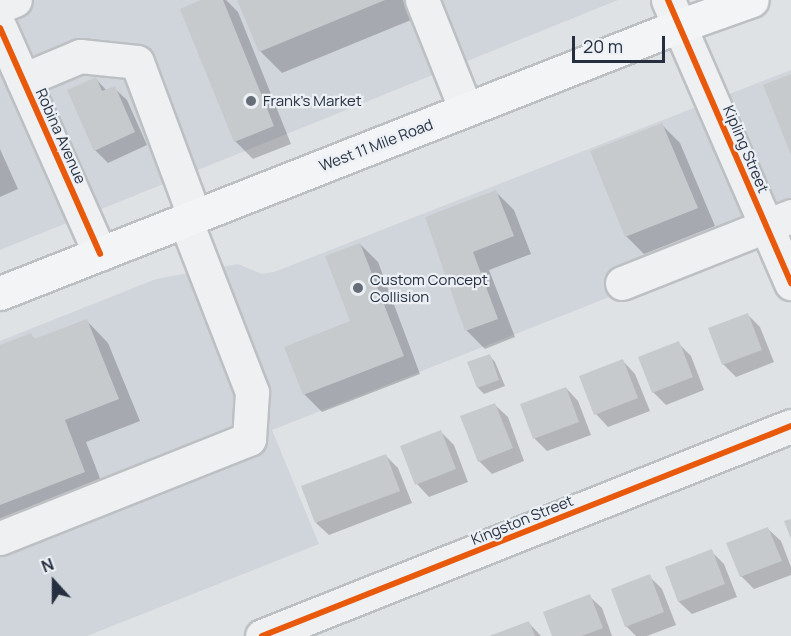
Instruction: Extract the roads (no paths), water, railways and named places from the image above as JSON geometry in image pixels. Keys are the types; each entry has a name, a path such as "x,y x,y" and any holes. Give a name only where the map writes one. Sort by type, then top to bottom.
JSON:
{"main road":[{"name":"West 11 Mile Road","path":"0,293 466,110 673,13 752,0"}],"street":[{"path":"0,6 15,0"},
{"path":"422,0 466,110"},
{"name":"Kipling Street","path":"673,13 778,221 791,283"},
{"name":"Robina Avenue","path":"0,28 100,254"},
{"path":"0,538 249,440 252,392 137,62 80,56 23,80"},
{"path":"622,283 778,221"},
{"name":"Kingston Street","path":"262,636 791,426"}],"place":[{"name":"Frank's Market","path":"251,101"},
{"name":"Custom Concept Collision","path":"358,288"}]}
